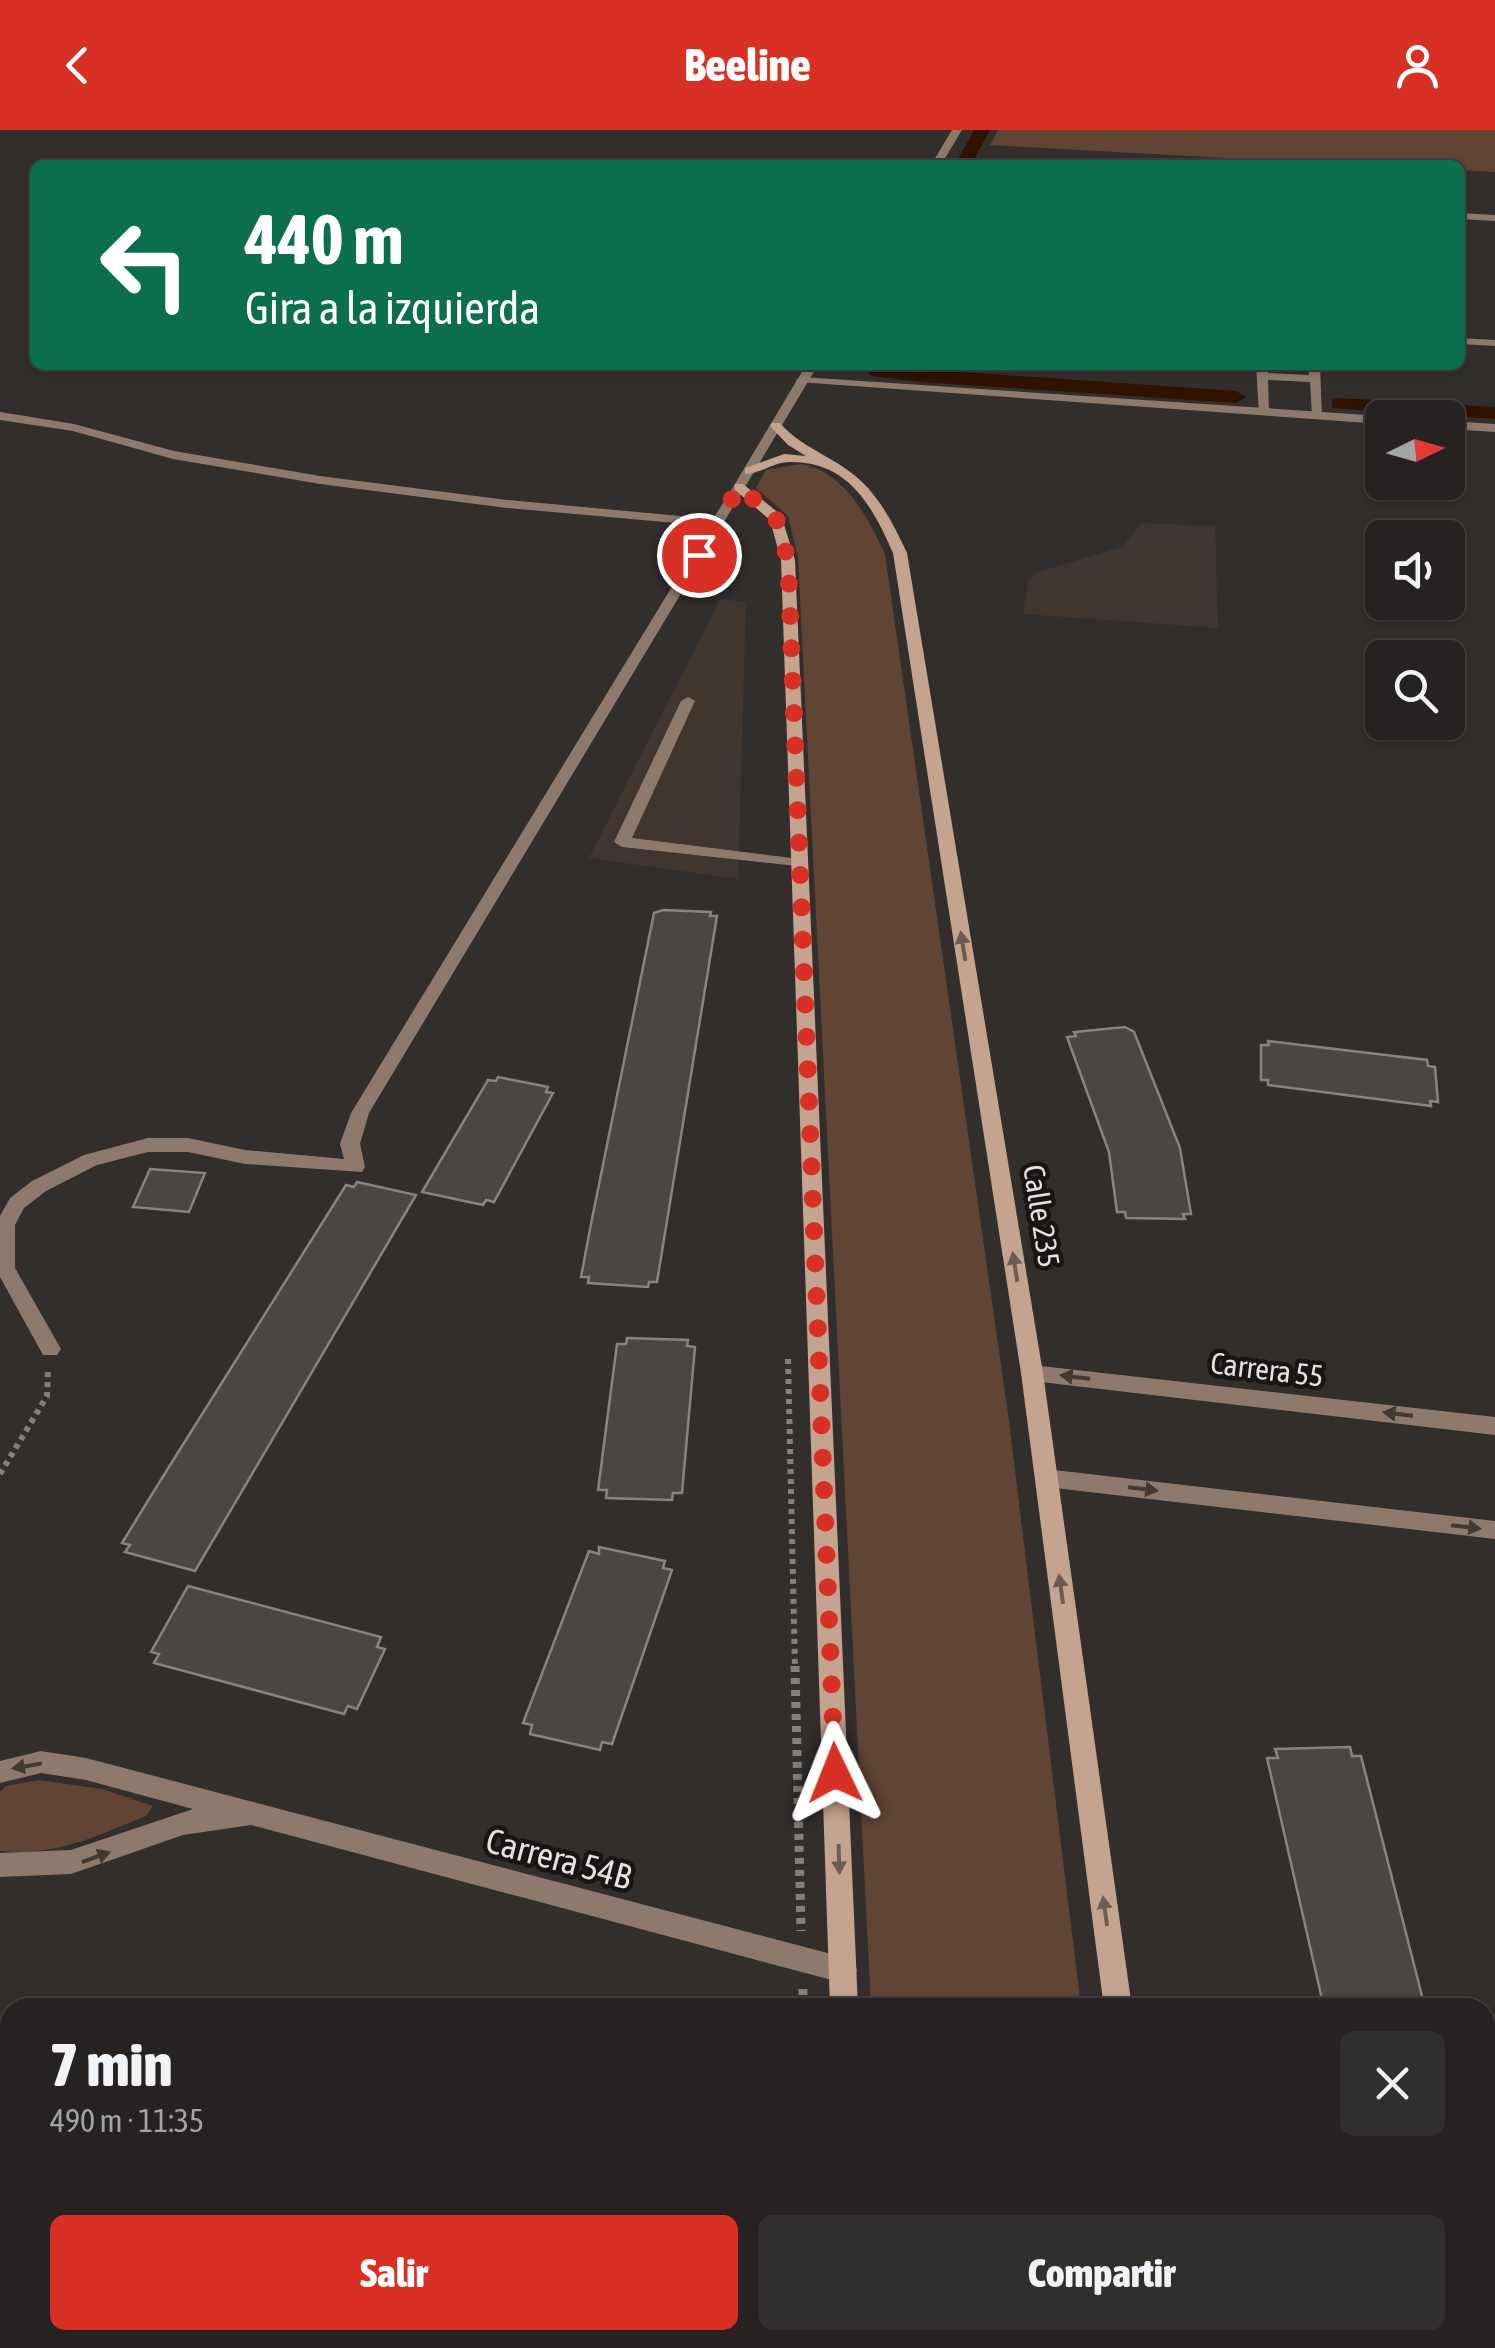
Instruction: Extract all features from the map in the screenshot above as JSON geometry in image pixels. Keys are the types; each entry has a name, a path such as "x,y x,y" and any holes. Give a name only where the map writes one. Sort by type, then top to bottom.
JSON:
{"main road":[{"name":"Calle 235","path":"776,426 787,438 854,480 882,514 900,553 1032,1372 1117,1998"},
{"path":"830,464 784,458 744,479 776,518 788,560 844,1998"}],"street":[{"path":"939,160 958,130"},
{"path":"1465,216 1495,218"},
{"path":"1465,341 1495,343"},
{"path":"50,1349 5,1268 5,1225 17,1203 39,1186 91,1160 148,1145 188,1145 245,1157 355,1167 350,1144 360,1113 809,370"},
{"path":"1263,412 1262,370 1315,379"},
{"path":"1314,370 1318,416"},
{"path":"802,380 1365,419"},
{"path":"0,416 74,428 173,455 320,480 507,504 718,523"},
{"path":"1465,425 1495,428"},
{"path":"688,702 622,842 800,864"},
{"name":"Carrera 55","path":"1032,1372 1495,1426"},
{"path":"1046,1478 1495,1530"},
{"name":"Carrera 54B","path":"0,1772 41,1762 86,1769 843,1970"},
{"name":"Carrera 54B","path":"0,1865 34,1868 79,1864 179,1824 258,1813"}],"path":[{"path":"0,1474 47,1396 50,1349"}],"shaded area":[{"path":"998,130 1495,130 1495,172 1465,170 1465,160 1264,160 990,145"},
{"path":"801,464 830,476 863,512 885,554 1008,1414 1080,1998 871,1998 798,558 788,516 756,488 766,470"},
{"path":"1142,523 1215,526 1218,628 1023,614 1028,581 1038,572 1122,547"},
{"path":"720,599 746,602 738,879 589,858"},
{"path":"39,1780 102,1789 153,1806 146,1816 75,1843 39,1851 0,1851 0,1792 6,1786"}],"building":[{"path":"711,912 710,916 717,916 657,1282 649,1282 648,1287 588,1283 589,1277 581,1277 591,1224 654,913"},
{"path":"1125,1027 1134,1032 1180,1148 1191,1214 1183,1214 1185,1219 1126,1218 1125,1212 1117,1212 1109,1152 1067,1037 1076,1036 1074,1032"},
{"path":"1268,1041 1427,1060 1428,1066 1435,1067 1438,1102 1430,1101 1431,1106 1268,1085 1268,1080 1261,1080 1261,1045 1269,1045"},
{"path":"498,1077 548,1087 546,1092 553,1093 494,1202 486,1200 483,1205 422,1192 488,1080 496,1081"},
{"path":"150,1169 205,1173 189,1212 133,1207"},
{"path":"357,1182 416,1195 195,1571 125,1552 130,1545 122,1543 162,1478 346,1185 354,1187"},
{"path":"627,1338 688,1340 687,1346 695,1347 682,1493 673,1493 672,1500 606,1498 607,1490 598,1490 617,1344 626,1344"},
{"path":"599,1547 665,1561 663,1568 672,1570 612,1744 602,1742 600,1750 530,1734 532,1725 523,1723 589,1551 599,1554"},
{"path":"188,1586 381,1637 377,1647 385,1649 357,1709 348,1706 344,1714 154,1663 159,1654 151,1652"},
{"path":"1350,1747 1352,1756 1361,1756 1422,1998 1322,1998 1267,1758 1278,1758 1275,1749"}],"waterway":[{"path":"966,160 982,130"},
{"path":"876,370 1236,397"},
{"path":"1339,404 1495,413"}],"route":[{"path":"699,555 739,487 776,518 788,560 835,1773"}]}
